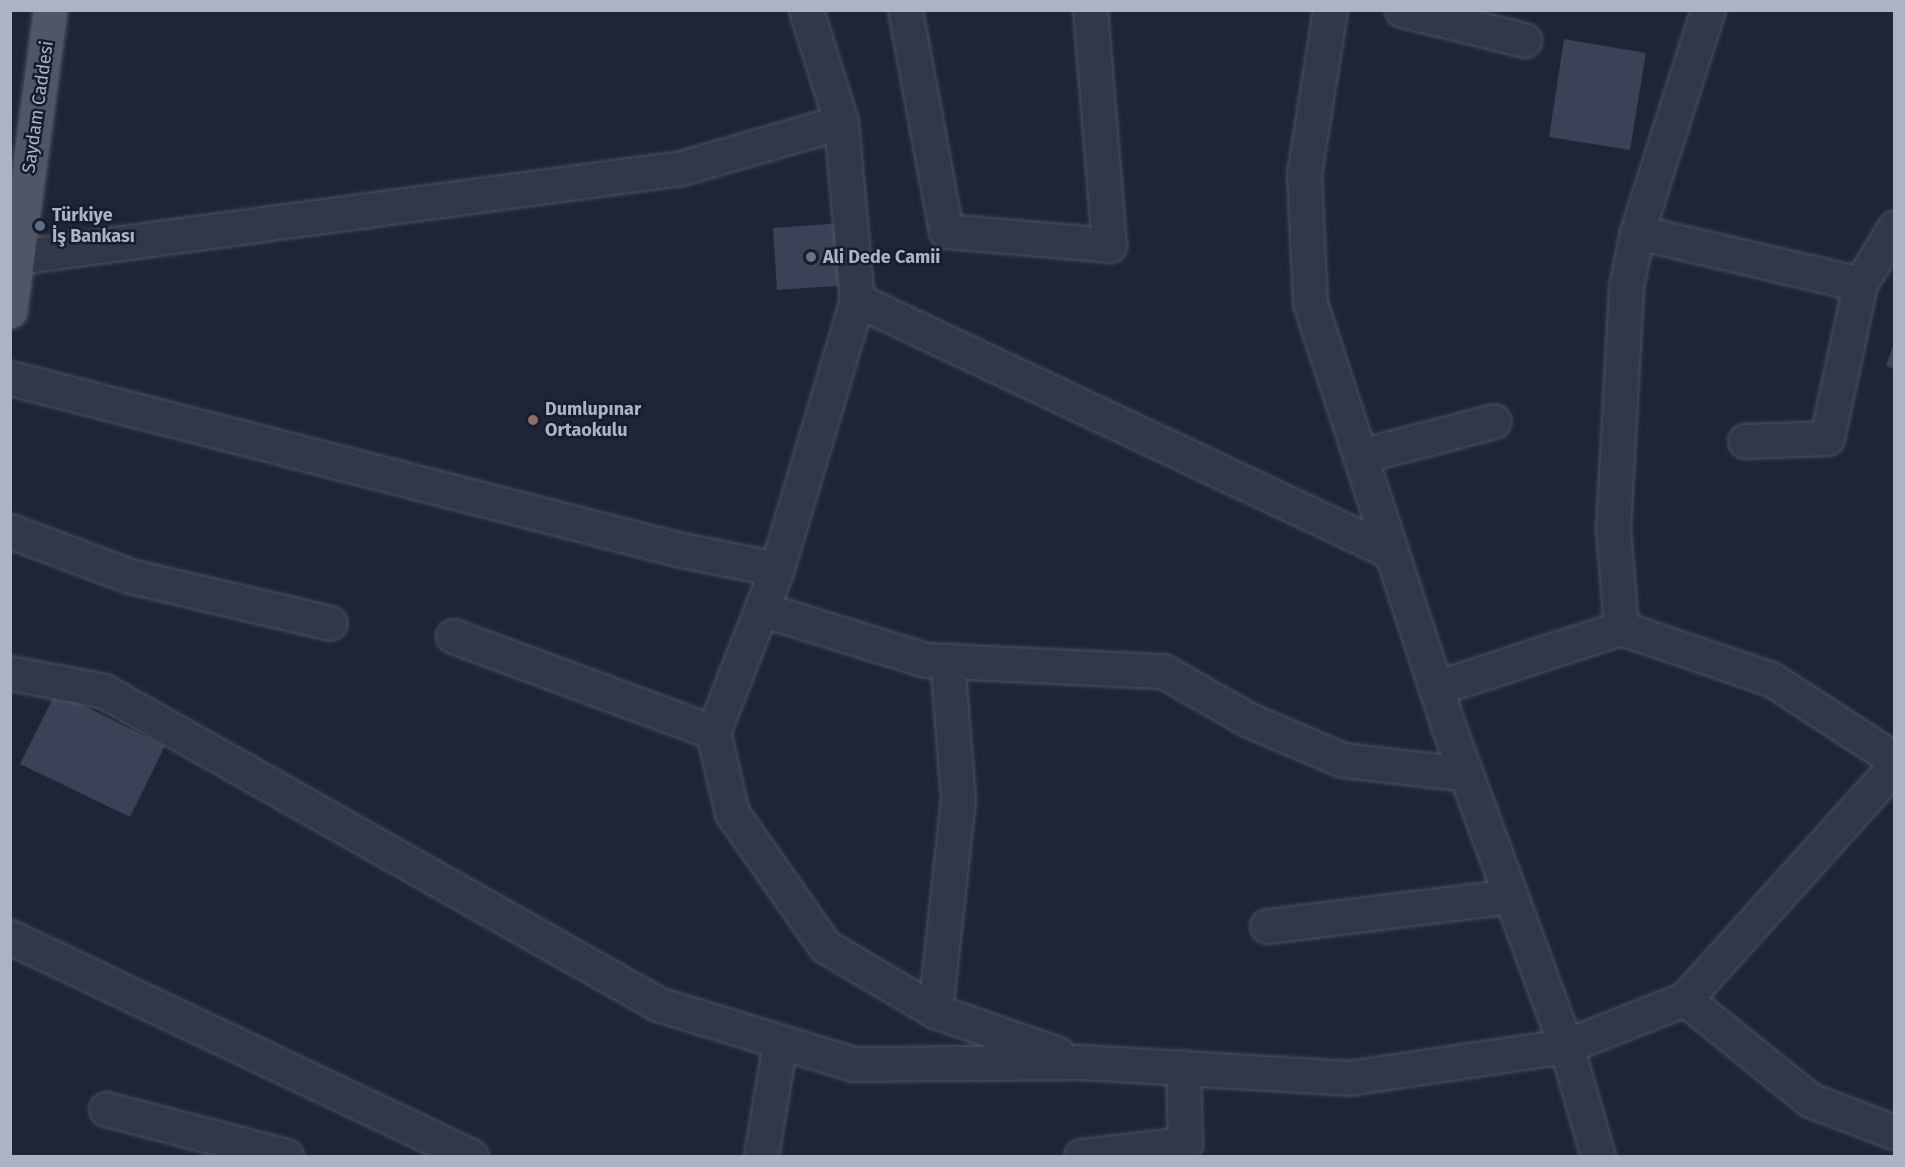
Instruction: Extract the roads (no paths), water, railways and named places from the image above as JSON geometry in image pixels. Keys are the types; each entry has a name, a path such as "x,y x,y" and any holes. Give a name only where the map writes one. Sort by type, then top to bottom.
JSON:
{"main road":[{"name":"Saydam Caddesi","path":"10,311 14,258 51,10"}],"street":[{"path":"806,10 841,122 857,300 777,569 713,732 732,813 825,946 935,1011 1082,1062"},
{"path":"904,10 946,231 1109,246 1090,10"},
{"path":"1330,10 1304,174 1310,303 1436,688 1566,1046 1598,1156"},
{"path":"1402,10 1524,40"},
{"path":"1621,628 1613,529 1626,287 1637,232 1708,10"},
{"path":"14,258 681,168 841,122"},
{"path":"1745,441 1827,438 1860,284 1894,228"},
{"path":"1637,232 1860,284"},
{"path":"857,300 1391,552"},
{"path":"10,378 677,549 777,569"},
{"path":"1360,456 1494,421"},
{"path":"10,531 130,576 330,623"},
{"path":"761,609 926,660 1163,671 1249,720 1343,760 1466,774"},
{"path":"1436,688 1621,628 1771,679 1894,759"},
{"path":"453,636 713,732"},
{"path":"935,1011 958,799 947,660"},
{"path":"10,673 104,691 657,1004 853,1064 1082,1062 1348,1078 1566,1046 1685,999 1894,767"},
{"path":"1267,926 1510,896"},
{"path":"10,937 450,1152"},
{"path":"1685,999 1810,1100 1894,1132"},
{"path":"760,1156 780,1042"},
{"path":"1081,1156 1188,1152 1183,1067"},
{"path":"106,1108 286,1156"}],"place":[{"name":"Türkiye İş Bankası","path":"40,226"},
{"name":"Ali Dede Camii","path":"811,257"},
{"name":"Dumlupınar Ortaokulu","path":"533,420"}]}
